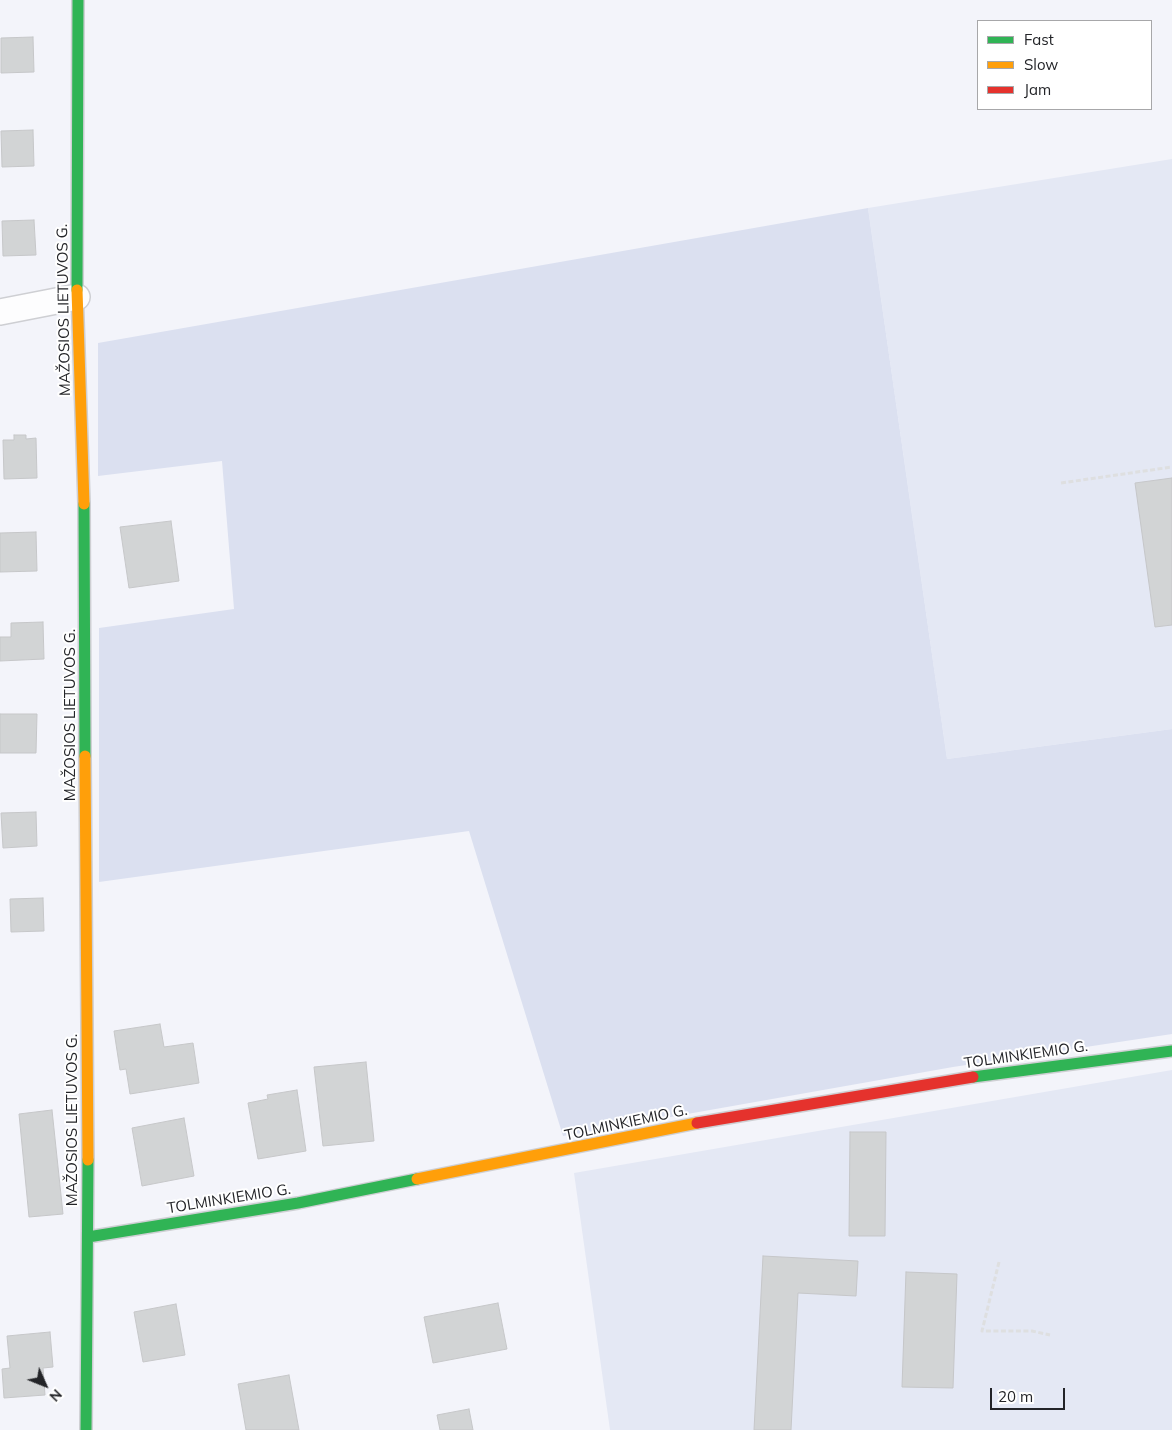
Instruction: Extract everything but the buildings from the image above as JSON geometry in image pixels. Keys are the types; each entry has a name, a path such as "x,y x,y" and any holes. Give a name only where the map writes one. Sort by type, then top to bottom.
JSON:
{"street":[{"name":"MAŽOSIOS LIETUVOS G.","path":"78,0 77,297 84,487 88,1238 86,1430"},
{"path":"0,312 77,297"},
{"name":"TOLMINKIEMIO G.","path":"88,1238 308,1201 693,1124 965,1078 1172,1051"}],"path":[{"path":"1060,483 1172,467"},
{"path":"999,1262 982,1331 1032,1331 1050,1335"}],"shaded area":[{"path":"1172,159 1172,729 947,759 868,208"},
{"path":"868,208 947,759 1172,729 1172,1034 953,1067 563,1136 469,831 99,882 99,628 234,609 222,461 98,476 98,343"},
{"path":"1172,1070 1172,1430 610,1430 574,1173"}],"traffic: fast":[{"path":"77,290 78,0"},
{"path":"84,504 85,756"},
{"path":"973,1077 1172,1051"},
{"path":"86,1430 88,1160"},
{"path":"88,1237 298,1203 417,1179"}],"traffic: slow":[{"path":"77,290 84,504"},
{"path":"85,756 88,1160"},
{"path":"417,1179 697,1123"}],"traffic: jam":[{"path":"697,1123 973,1077"}]}
